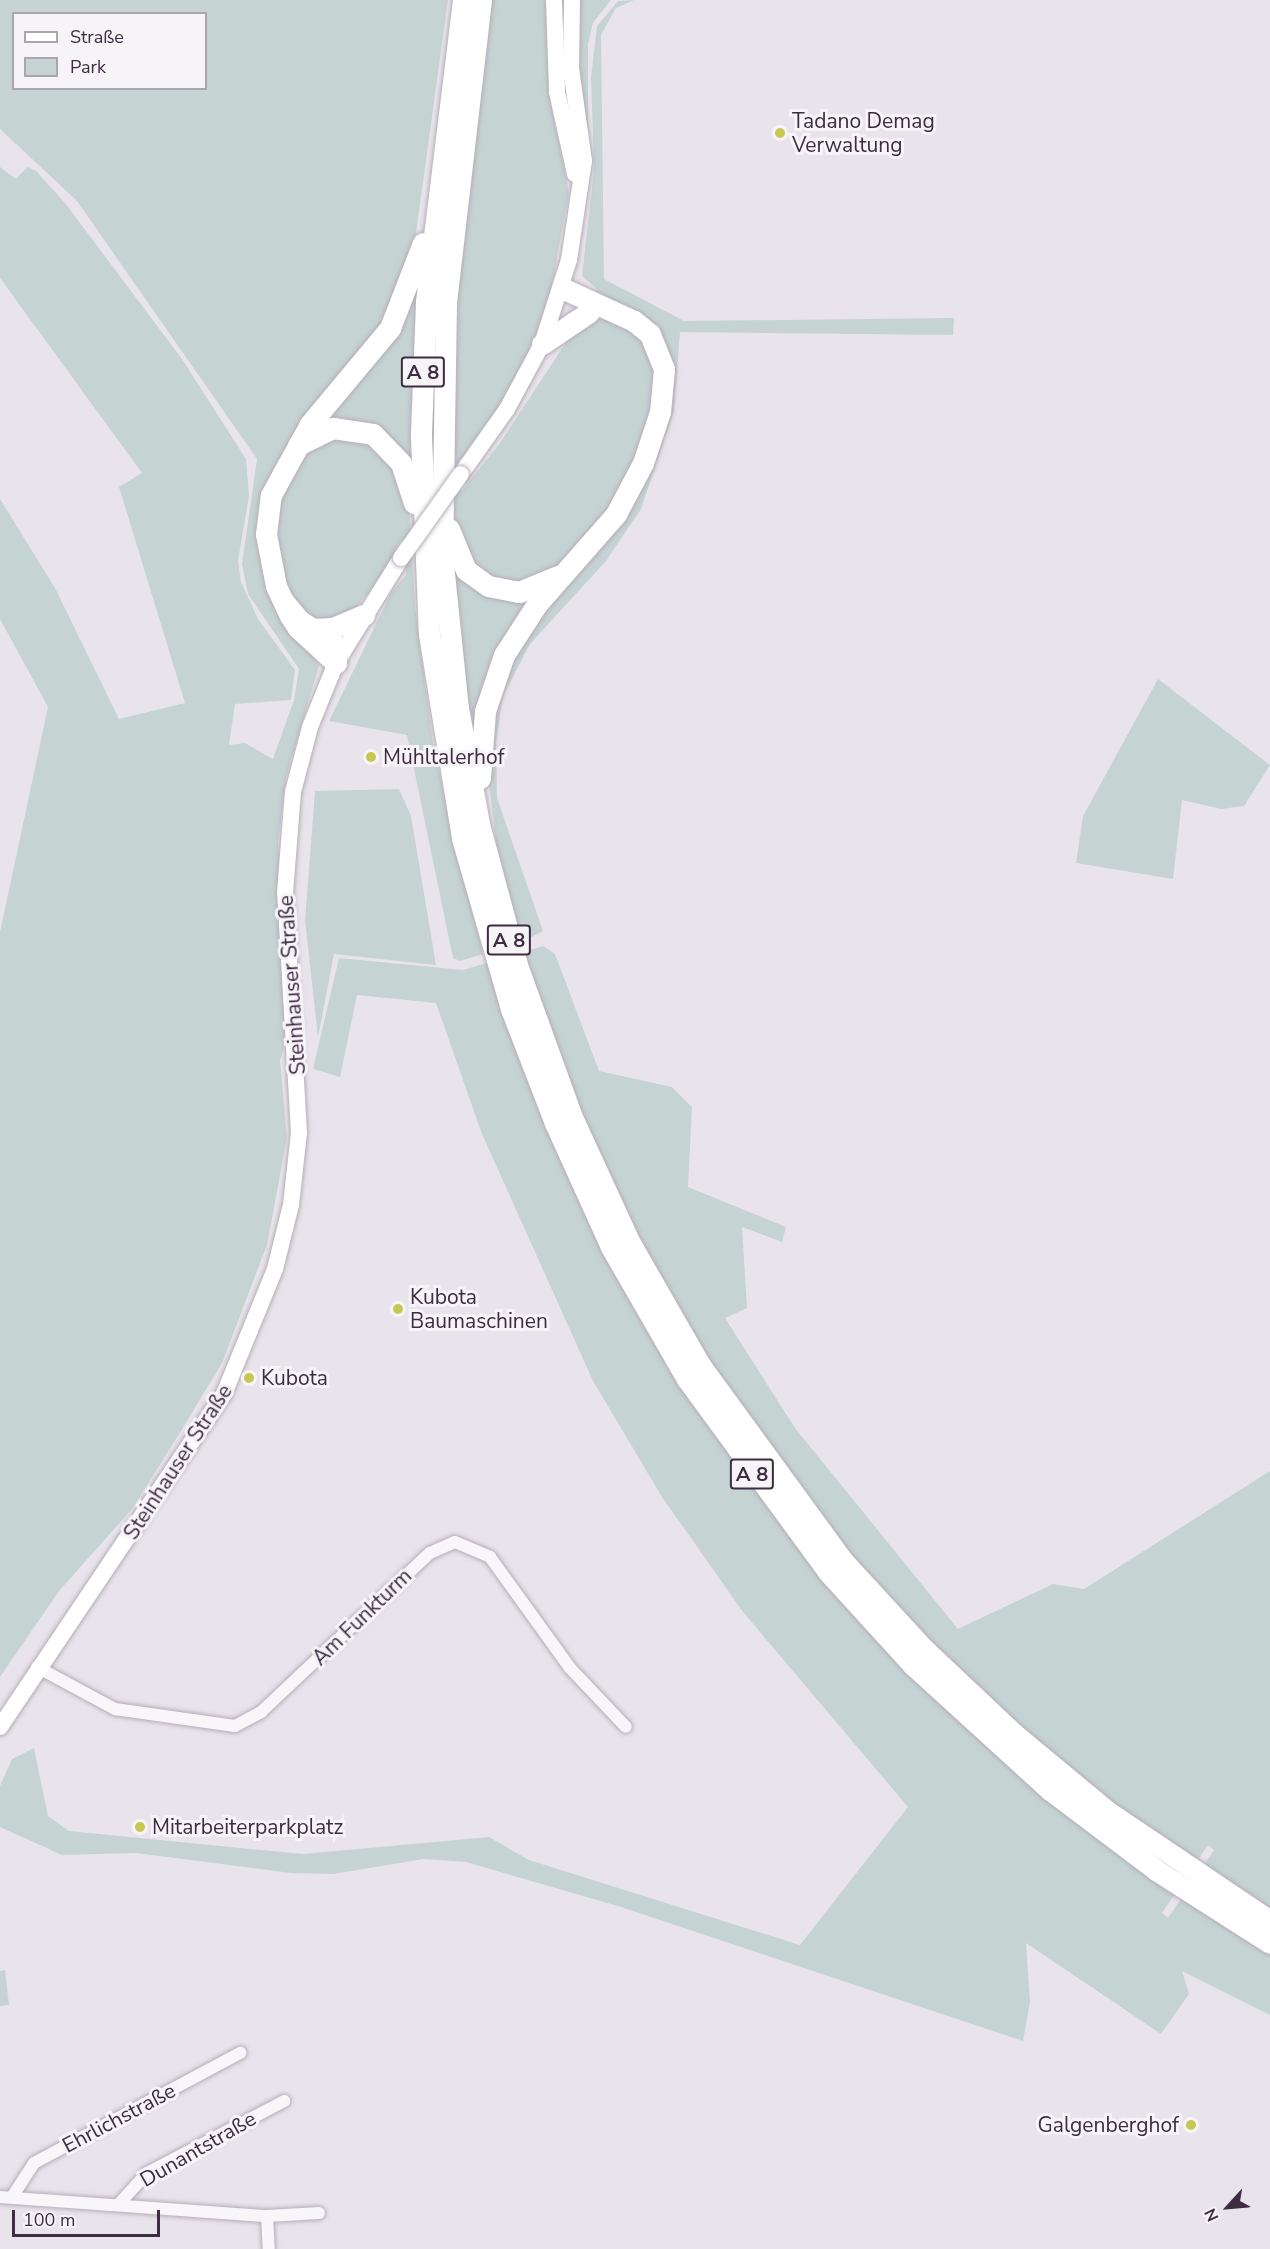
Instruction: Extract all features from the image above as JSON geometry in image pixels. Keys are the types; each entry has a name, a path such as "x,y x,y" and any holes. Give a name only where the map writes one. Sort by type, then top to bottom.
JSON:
{"highway":[{"name":"A 8","path":"463,0 436,199 420,436 423,545 442,730 462,838 493,953 530,1062 583,1188 687,1379 829,1573 936,1687 1093,1824 1270,1943"},
{"name":"A 8","path":"481,0 454,205 440,464 448,626 479,824 532,1011 598,1178 694,1355 763,1457 888,1611 1013,1733 1124,1824 1270,1921"},
{"path":"336,663 305,638 284,602 270,570 266,534 276,480 296,446 390,328 412,278 436,199"},
{"path":"562,288 570,304 589,312 627,318"},
{"path":"479,824 480,752 492,686 514,637 627,495 660,412 661,356 650,334 627,318 562,288"},
{"path":"542,344 589,312"},
{"path":"296,446 342,427 381,439 405,469 423,545"},
{"path":"440,464 452,542 477,580 519,592 568,569"},
{"path":"284,602 313,629 332,641 336,663"},
{"path":"313,629 333,628 364,615"}],"main road":[{"path":"554,0 558,100 578,202"},
{"name":"Steinhauser Straße","path":"0,1727 37,1667 224,1394 276,1269 291,1205 298,1133 285,892 296,775 336,663 401,558 507,409 542,344 562,288 584,161 571,69 572,0"}],"street":[{"name":"Am Funkturm","path":"37,1667 115,1709 235,1726 261,1712 430,1553 455,1542 490,1557 570,1668 626,1727"},
{"name":"Ehrlichstraße","path":"6,2197 34,2163 240,2054"},
{"name":"Dunantstraße","path":"118,2205 147,2173 284,2101"},
{"path":"6,2197 267,2216 319,2213"},
{"path":"267,2216 269,2249"}],"green space":[{"path":"0,0 448,0 414,248 395,306 278,460 267,481 257,532 264,575 319,666 286,777 278,842 286,1041 280,1060 287,1138 267,1245 222,1363 181,1431 132,1509 59,1591 0,1677 0,932 48,707 0,619 0,499 55,588 119,719 185,703 119,487 142,473 0,278 0,167 16,179 27,167 36,171 65,203 182,359 246,459 249,496 238,561 241,582 258,619 295,670 291,700 235,704 229,745 245,743 273,759 294,700 299,669 248,594 242,564 257,459 77,201 0,129"},
{"path":"491,0 546,0 552,110 569,192 547,312 505,400 465,459 459,459 461,492 500,443 574,330 596,319 608,320 639,333 656,365 646,441 602,523 566,563 530,585 475,573 454,528 451,424 462,240"},
{"path":"579,0 611,0 593,23 588,44 588,141 580,104"},
{"path":"634,0 616,8 601,35 604,279 684,321 954,318 953,335 680,332 674,411 641,509 606,561 530,644 503,696 496,742 497,798 543,931 522,942 496,841 485,751 514,644 618,522 671,363 664,343 595,296 597,289 582,276 594,169 591,77 597,26 618,1"},
{"path":"417,282 410,467 401,453 321,428"},
{"path":"336,432 386,448 409,507 415,607 434,751 483,954 460,961 453,958 407,735 329,721 391,593 406,575 403,538 393,552 395,558 349,617 321,624 293,604 284,587 272,528 293,461"},
{"path":"454,569 539,591 473,733 467,698"},
{"path":"1158,679 1270,765 1244,806 1221,809 1182,800 1173,879 1076,863 1083,816"},
{"path":"399,789 411,816 436,965 334,954 318,1037 305,920 315,791"},
{"path":"543,946 555,954 599,1071 672,1087 692,1107 688,1187 786,1227 782,1242 742,1227 747,1308 725,1318 795,1428 958,1629 1053,1584 1084,1589 1270,1471 1270,2015 1182,1971 1189,1994 1161,2034 1026,1943 1030,2002 1023,2041 621,1907 466,1862 424,1859 333,1874 291,1873 136,1853 62,1855 0,1827 0,1786 12,1759 34,1748 48,1816 69,1831 303,1854 489,1837 529,1860 800,1945 908,1807 743,1612 662,1497 593,1381 482,1134 436,1003 357,995 340,1077 313,1069 339,958 463,970","holes":["1208,1845 1214,1850 1168,1918 1162,1913"]},
{"path":"5,1970 9,2005 0,2006 0,1971"}],"place":[{"name":"Tadano Demag Verwaltung","path":"780,133"},
{"name":"Mühltalerhof","path":"371,757"},
{"name":"Kubota Baumaschinen","path":"398,1309"},
{"name":"Kubota","path":"249,1378"},
{"name":"Mitarbeiterparkplatz","path":"140,1827"},
{"name":"Galgenberghof","path":"1191,2125"}]}
